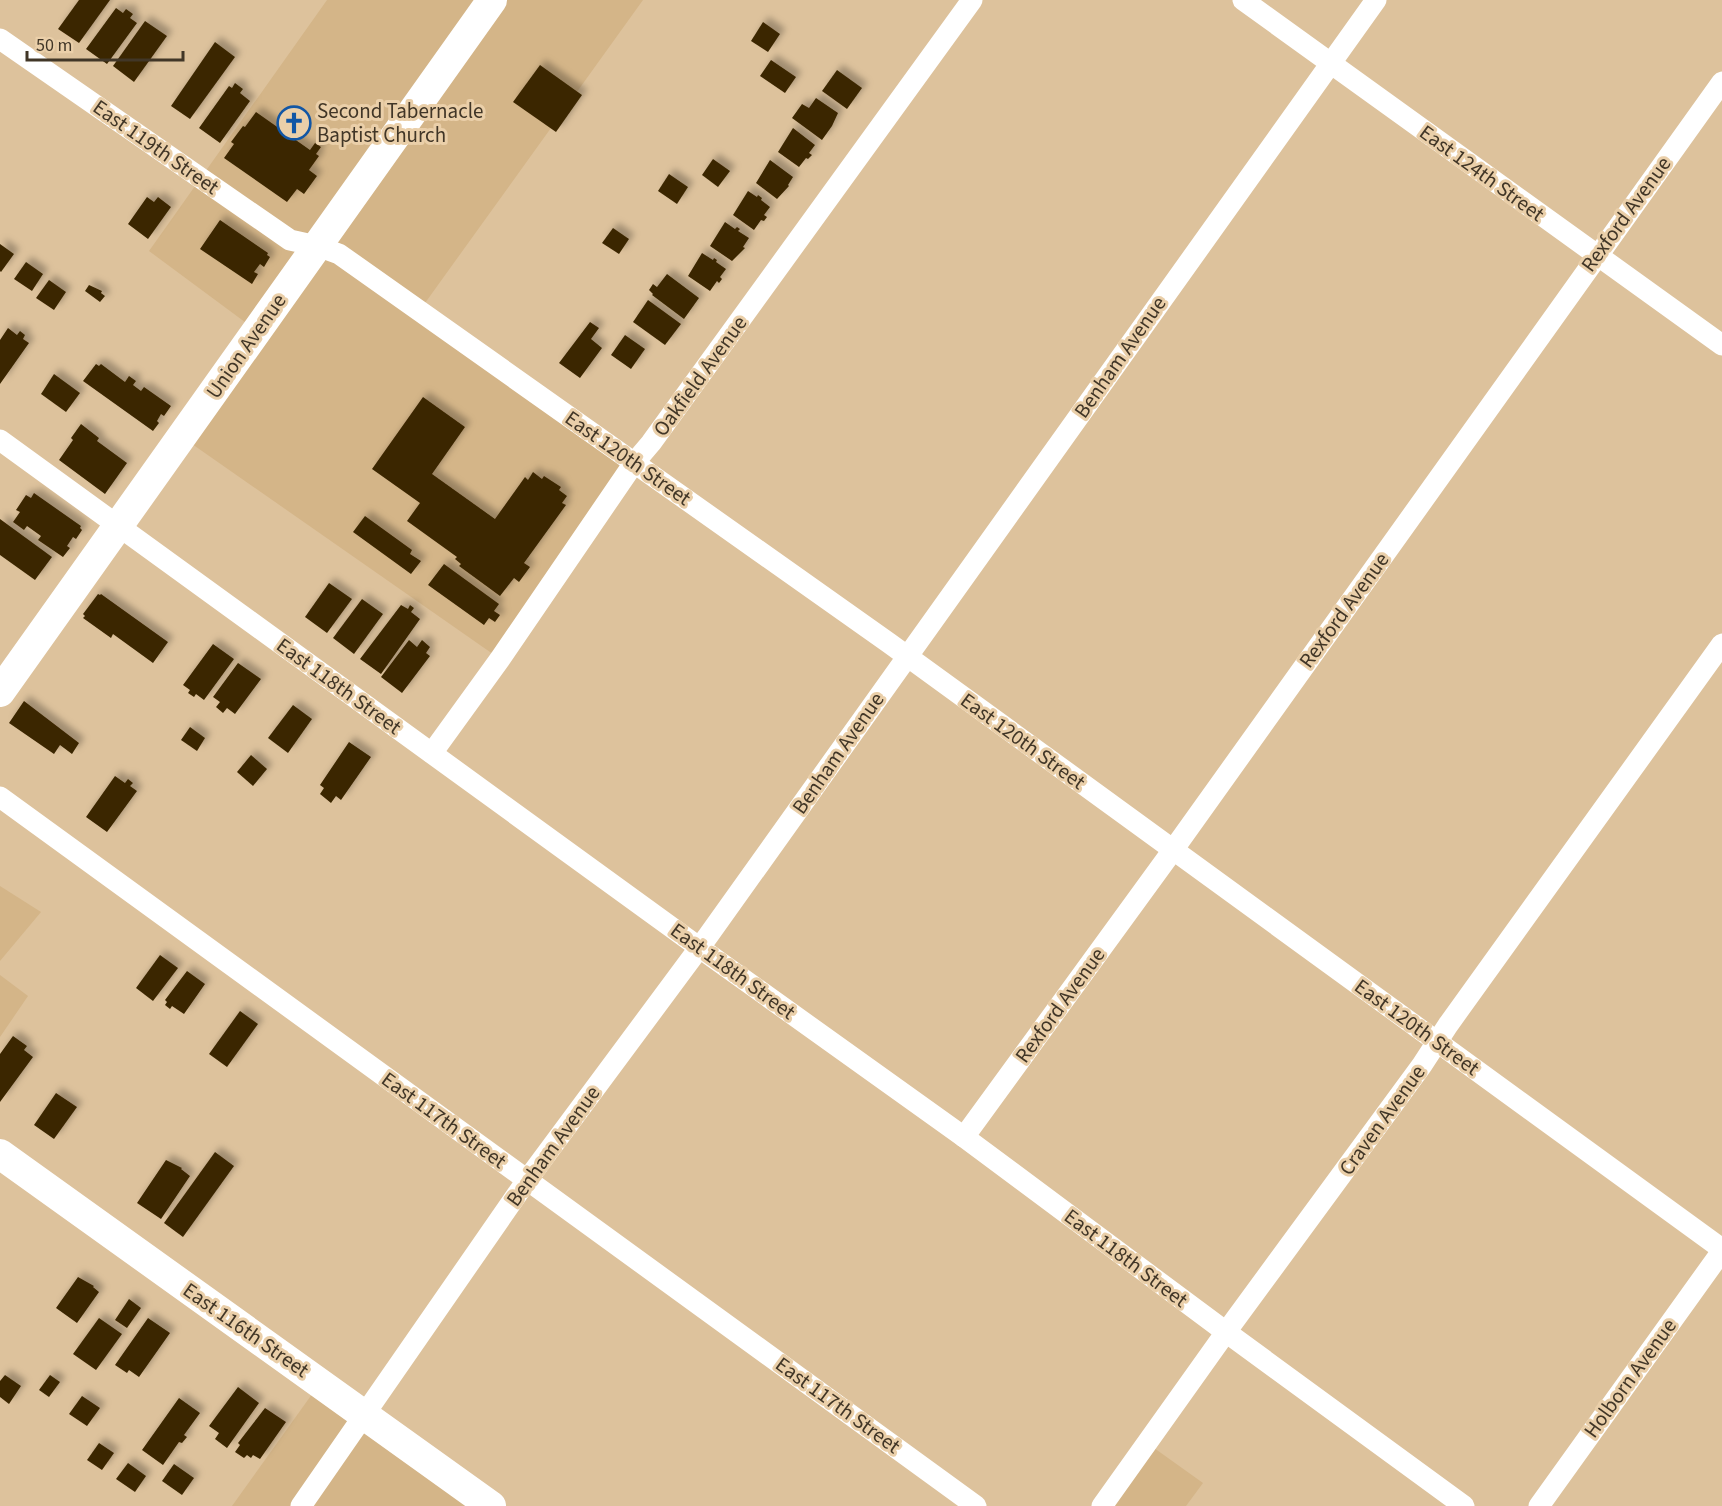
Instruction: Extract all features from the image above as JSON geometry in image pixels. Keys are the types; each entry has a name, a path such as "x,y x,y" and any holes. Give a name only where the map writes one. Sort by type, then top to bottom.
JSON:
{"main road":[{"name":"Union Avenue","path":"0,692 492,0"},
{"name":"East 116th Street","path":"0,1154 491,1506"}],"street":[{"name":"Oakfield Avenue","path":"432,753 634,464 972,0"},
{"name":"East 124th Street","path":"1243,0 1722,345"},
{"name":"Benham Avenue","path":"301,1506 527,1180 700,948 1376,0"},
{"name":"East 119th Street","path":"0,39 290,240 317,246"},
{"name":"Rexford Avenue","path":"964,1137 1173,850 1722,82"},
{"name":"East 120th Street","path":"317,246 339,254 907,657 1722,1250"},
{"name":"East 118th Street","path":"0,440 964,1137 1464,1506"},
{"name":"Craven Avenue","path":"1102,1506 1722,644"},
{"name":"East 117th Street","path":"0,797 976,1506"},
{"name":"Holborn Avenue","path":"1539,1506 1722,1250"}],"shaded area":[{"path":"327,0 643,0 420,310 634,463 500,659 182,437 257,331 149,251"},
{"path":"0,886 41,912 0,961"},
{"path":"0,975 28,996 0,1037"},
{"path":"320,1383 491,1506 232,1506"},
{"path":"1147,1443 1203,1483 1186,1506 1102,1506"}],"building":[{"path":"79,0 110,0 79,43 58,29"},
{"path":"116,8 123,13 126,9 133,14 130,18 137,23 107,64 86,49"},
{"path":"145,21 167,36 134,82 113,66"},
{"path":"763,22 780,34 768,52 751,41"},
{"path":"215,42 235,57 190,119 171,106"},
{"path":"771,60 796,77 785,93 760,76"},
{"path":"540,65 582,95 556,132 513,102"},
{"path":"837,70 862,88 847,109 822,91"},
{"path":"235,83 243,89 240,93 250,101 220,143 199,128 229,86 232,88"},
{"path":"816,98 838,113 822,140 792,118 802,104 809,108"},
{"path":"256,112 310,150 315,143 321,147 316,154 319,156 309,170 317,176 304,194 297,189 287,202 224,158 234,144 231,142"},
{"path":"793,128 815,145 809,153 812,155 806,158 799,167 778,152"},
{"path":"713,159 730,171 718,187 702,175"},
{"path":"770,160 793,177 789,186 777,199 756,183"},
{"path":"669,174 688,187 677,204 658,191"},
{"path":"748,191 757,197 758,195 770,207 764,215 767,217 764,221 761,220 754,230 733,215"},
{"path":"147,197 154,202 158,197 171,207 148,239 128,224"},
{"path":"220,220 268,253 270,257 264,267 260,264 254,272 258,274 252,284 200,249"},
{"path":"725,222 735,229 737,227 740,229 738,231 749,238 743,247 745,248 732,261 710,246"},
{"path":"613,228 629,239 619,254 602,243"},
{"path":"0,244 14,254 1,272 0,271"},
{"path":"702,253 717,260 716,262 726,269 720,277 722,279 719,283 717,281 710,291 688,276"},
{"path":"26,262 43,274 32,291 14,279"},
{"path":"667,274 699,298 684,319 652,295 649,290 653,284 657,287"},
{"path":"49,280 66,292 54,310 36,298"},
{"path":"89,285 102,291 101,293 105,296 100,302 85,291"},
{"path":"648,300 681,324 665,345 633,322"},
{"path":"590,322 599,328 591,339 602,348 580,378 559,363"},
{"path":"8,328 17,335 20,331 25,335 23,339 29,343 0,384 0,340"},
{"path":"625,335 645,349 631,369 611,355"},
{"path":"96,364 99,366 101,364 125,382 129,376 136,381 133,385 141,391 144,387 171,406 164,416 161,414 157,421 159,423 153,431 83,381"},
{"path":"54,374 80,393 66,412 41,394"},
{"path":"423,397 465,427 432,474 495,519 525,477 528,480 533,472 542,479 544,476 561,487 559,490 567,496 562,503 566,505 524,563 530,567 519,582 514,578 500,596 459,566 461,564 455,559 457,557 407,521 420,503 372,469"},
{"path":"81,424 99,438 97,441 127,463 105,494 59,460"},
{"path":"34,493 81,526 82,530 76,539 73,537 67,546 70,548 63,557 38,540 41,536 27,526 24,530 13,522 20,512 16,510 26,495 31,498"},
{"path":"365,516 412,550 410,554 421,561 411,574 353,532"},
{"path":"0,519 52,557 35,580 0,555"},
{"path":"444,564 499,604 494,611 500,615 495,622 489,618 484,625 428,585"},
{"path":"329,583 352,599 327,633 305,617"},
{"path":"98,594 168,642 153,663 113,634 111,638 83,618 85,616 83,614"},
{"path":"362,599 383,614 354,654 333,638"},
{"path":"401,605 408,609 410,605 414,608 411,612 420,619 381,674 360,659"},
{"path":"409,640 417,647 422,640 430,647 426,653 430,656 402,693 381,677"},
{"path":"213,644 234,659 204,700 196,694 194,697 188,693 190,690 183,685"},
{"path":"238,663 261,679 235,714 227,708 223,713 216,707 220,702 213,697"},
{"path":"24,701 79,743 72,754 60,745 54,754 9,723"},
{"path":"293,705 312,719 288,753 268,738"},
{"path":"190,727 205,738 197,751 181,740"},
{"path":"349,742 371,757 341,800 336,796 331,803 320,794 324,788 320,785"},
{"path":"251,755 267,769 253,786 237,772"},
{"path":"115,776 125,783 128,779 133,783 130,786 137,791 107,832 86,817"},
{"path":"160,955 178,968 153,1001 136,988"},
{"path":"187,971 205,984 184,1014 172,1006 170,1009 165,1005 167,1002 165,1000"},
{"path":"240,1011 258,1024 227,1067 209,1054"},
{"path":"13,1036 27,1046 24,1050 33,1057 0,1102 0,1054"},
{"path":"56,1093 77,1107 54,1139 34,1125"},
{"path":"215,1152 234,1166 183,1237 164,1223"},
{"path":"166,1160 182,1168 190,1176 161,1219 137,1203"},
{"path":"78,1277 94,1286 99,1292 77,1323 56,1308"},
{"path":"129,1299 141,1308 127,1328 115,1320"},
{"path":"99,1318 122,1334 96,1370 73,1354"},
{"path":"148,1318 170,1333 139,1377 115,1365"},
{"path":"5,1375 21,1386 9,1404 0,1397 0,1381"},
{"path":"50,1375 60,1382 49,1397 39,1390"},
{"path":"238,1387 259,1403 227,1448 215,1439 219,1433 209,1426"},
{"path":"82,1396 100,1408 87,1426 69,1414"},
{"path":"179,1398 200,1413 184,1435 187,1437 182,1443 179,1442 163,1465 142,1450"},
{"path":"265,1408 286,1422 260,1459 253,1455 251,1458 247,1455 244,1458 235,1452 240,1445 238,1443"},
{"path":"99,1443 114,1453 102,1470 87,1460"},
{"path":"128,1463 146,1476 135,1492 116,1479"},
{"path":"174,1464 194,1478 182,1495 162,1481"}],"place":[{"name":"Second Tabernacle Baptist Church","path":"294,123"}]}
